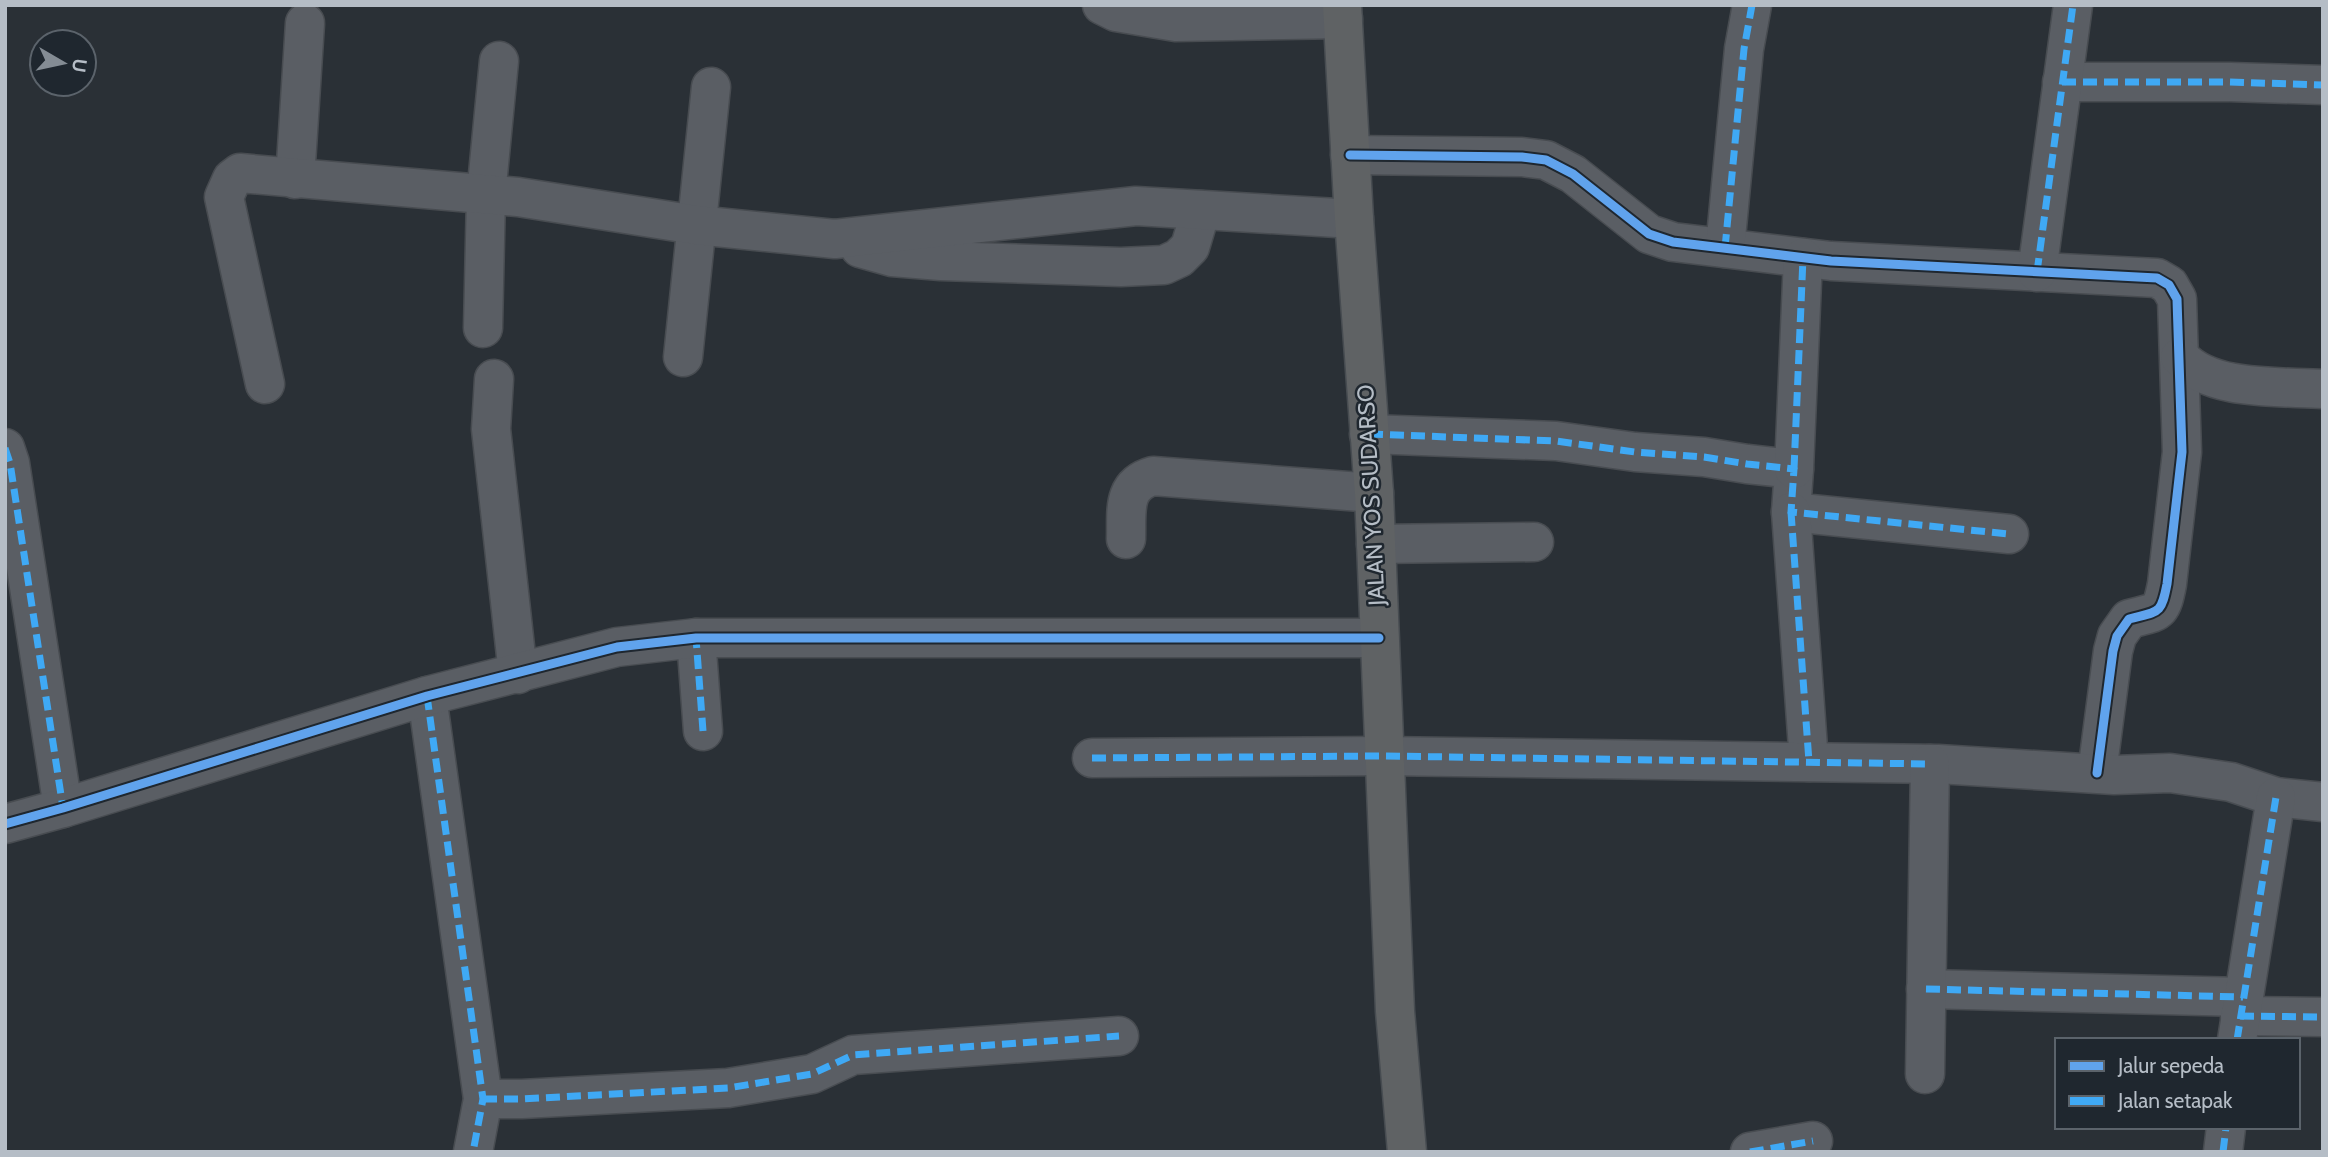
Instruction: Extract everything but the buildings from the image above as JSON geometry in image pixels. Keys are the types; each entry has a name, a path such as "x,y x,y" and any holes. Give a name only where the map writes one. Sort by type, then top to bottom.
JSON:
{"highway":[{"name":"JALAN YOS SUDARSO","path":"1343,12 1353,219 1374,493 1395,1011 1407,1152"}],"street":[{"path":"1102,5 1116,12 1176,23 1343,12"},
{"path":"1725,248 1744,49 1752,5"},
{"path":"2036,271 2073,5"},
{"path":"295,179 305,23"},
{"path":"483,328 486,195 499,61"},
{"path":"2062,82 2323,85"},
{"path":"683,357 711,87"},
{"path":"1350,155 1546,160 1573,174 1649,234 1672,242 1803,258 2157,278 2169,285 2177,299 2182,452 2168,584 2163,605 2158,611 2129,619 2117,636 2097,773"},
{"path":"265,384 224,197 232,179 240,173 518,197 696,225 835,239 892,257 1121,267 1164,265 1179,258 1190,247 1201,211"},
{"path":"835,239 1136,206 1353,219"},
{"path":"1803,258 1791,512 1809,762"},
{"path":"2180,357 2190,368 2229,382 2323,389"},
{"path":"494,379 491,429 518,674"},
{"path":"1368,434 1556,441 1794,469"},
{"path":"5,448 10,463 63,808"},
{"path":"1126,539 1127,501 1132,488 1142,479 1153,476 1374,493"},
{"path":"1791,512 2009,534"},
{"path":"1376,544 1534,542"},
{"path":"696,638 703,731"},
{"path":"5,824 427,696 617,647 696,638 1379,638"},
{"path":"427,696 483,1099 473,1152"},
{"path":"1092,758 1383,756 1930,764 2097,773 2170,773 2231,782 2276,797 2323,802"},
{"path":"1924,1074 1930,764"},
{"path":"2240,1018 2276,797"},
{"path":"1926,989 2240,1018 2323,1017"},
{"path":"483,1099 728,1088 812,1074 853,1055 1119,1036"},
{"path":"2223,1152 2226,1129"},
{"path":"1750,1152 1813,1141"}],"marked path":[{"path":"1725,248 1744,49 1752,5"},
{"path":"2037,272 2073,5"},
{"path":"2062,82 2323,85"},
{"path":"1794,469 1803,258"},
{"path":"1369,434 1556,441 1794,469 1791,512 2009,534"},
{"path":"5,448 10,463 63,808"},
{"path":"1791,512 1809,762"},
{"path":"700,638 696,638 703,731"},
{"path":"427,696 483,1099 473,1152"},
{"path":"1092,758 1383,756 1930,764"},
{"path":"2237,1038 2276,797"},
{"path":"1926,989 2243,997"},
{"path":"2240,1016 2323,1017"},
{"path":"483,1099 728,1088 812,1074 853,1055 1119,1036"},
{"path":"2223,1152 2226,1129"},
{"path":"1750,1152 1813,1141"}],"cycle path":[{"path":"1350,155 1522,157 1546,160 1573,174 1649,234 1673,242 1831,261 2157,278 2169,285 2177,299 2182,452 2167,584 2160,607 2153,613 2129,619 2117,636 2097,773"},
{"path":"5,824 427,696 617,647 696,638 1379,638"}]}
